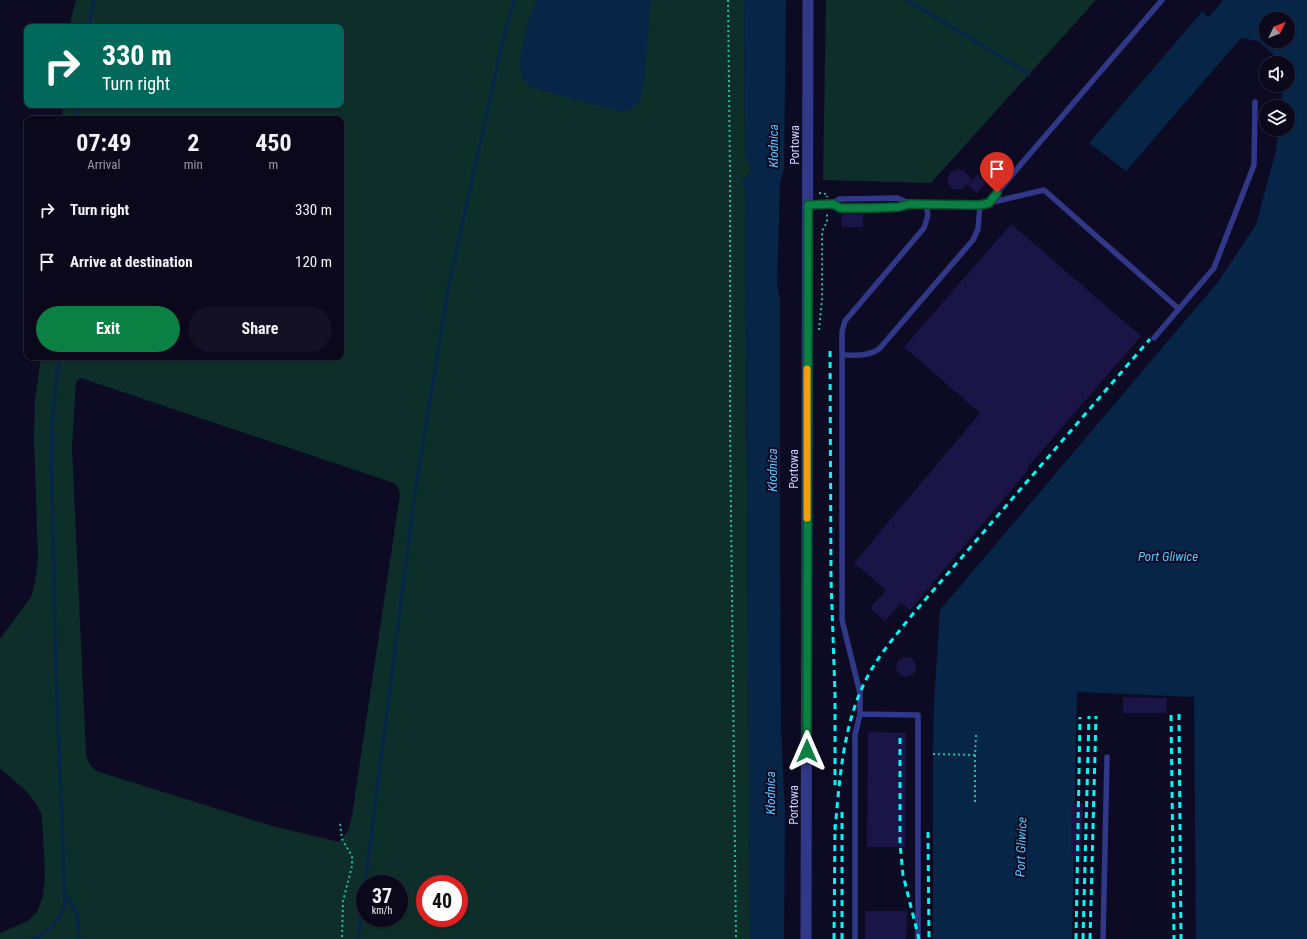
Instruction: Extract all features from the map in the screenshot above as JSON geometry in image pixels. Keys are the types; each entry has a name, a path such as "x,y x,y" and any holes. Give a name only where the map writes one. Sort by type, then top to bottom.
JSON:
{"street":[{"name":"Portowa","path":"806,939 808,0"}],"lane":[{"path":"989,203 1162,0"},
{"path":"1154,338 1214,268 1254,165 1255,102"},
{"path":"808,205 833,204 840,208 899,207 909,204 980,205 1044,190 1179,309"},
{"path":"833,204 839,199 897,198 909,204"},
{"path":"855,939 854,735 860,714 860,693 842,620 842,332 845,321 924,228 928,216 926,204"},
{"path":"842,355 866,355 875,352 880,348 973,240 978,229 980,205"},
{"path":"860,714 918,715 918,939"},
{"path":"1103,939 1107,757"}],"path":[{"path":"728,0 730,171 730,435 736,939"},
{"path":"974,802 976,735"},
{"path":"933,754 975,755"},
{"path":"340,824 342,839 352,856 352,866 343,900 342,939"}],"green space":[{"path":"76,0 744,0 745,157 752,169 741,182 745,186 750,939 0,939 0,933 28,921 37,912 43,896 45,877 42,815 35,802 27,792 0,768 0,639 31,597 35,582 38,558 34,438 35,400 41,360 344,360 344,116 62,116 63,108 344,108 344,24 70,24","holes":["81,378 394,483 400,494 352,816 348,831 339,842 272,826 96,771 89,764 86,754 72,447 76,381"]},
{"path":"826,0 1096,0 931,183 823,180"}],"water":[{"path":"536,0 651,0 644,82 640,101 633,108 622,112 537,89 526,82 522,75 520,66 521,54 526,30"},
{"name":"Kłodnica","path":"744,0 786,0 784,168 780,183 777,285 780,298 781,727 785,813 784,939 750,939 745,186 741,182 752,169 745,157"},
{"name":"Port Gliwice","path":"1223,0 1307,0 1307,939 1196,939 1194,697 1077,692 1072,939 933,939 934,702 940,610 1218,282 1256,225 1276,150 1278,136 1295,136 1295,100 1282,100 1282,92 1295,92 1295,56 1274,56 1266,48 1295,48 1295,12 1259,12 1259,42 1241,38 1126,171 1089,143 1202,12 1209,17"}],"building":[{"path":"957,169 964,171 972,180 963,188 953,189 948,184 948,177 951,172"},
{"path":"977,175 986,183 977,193 968,185"},
{"path":"842,214 863,214 863,227 842,227"},
{"path":"1011,224 1141,336 1027,468 1029,469 910,610 901,603 885,621 870,608 886,590 854,563 980,413 904,347"},
{"path":"902,657 910,657 916,663 916,671 910,677 902,677 896,671 896,663"},
{"path":"1123,697 1167,698 1166,713 1123,713"},
{"path":"868,732 906,733 905,847 867,847"},
{"path":"1072,803 1083,804 1081,859 1071,858"},
{"path":"865,911 907,911 906,939 865,939"}],"waterway":[{"path":"89,24 94,0"},
{"path":"358,939 415,492 449,284 501,49 514,0"},
{"path":"907,0 1029,74"},
{"path":"78,108 78,116"},
{"path":"33,939 45,933 53,926 65,906 55,641 51,436 60,360"},
{"path":"64,890 77,914 79,939"}],"railway":[{"path":"835,830 841,769 848,729 861,690 875,664 912,615 1150,339"},
{"path":"830,351 831,580 835,693 835,785"},
{"path":"1179,714 1181,939"},
{"path":"1171,715 1174,939"},
{"path":"1083,939 1089,716"},
{"path":"1090,939 1096,716"},
{"path":"1076,939 1080,717"},
{"path":"900,738 900,844 903,875 919,939"},
{"path":"842,808 842,939"},
{"path":"834,939 835,825"},
{"path":"928,832 929,939"}],"slow traffic":[{"path":"807,369 807,518"}],"route":[{"path":"807,751 808,205 833,204 840,208 899,207 909,204 980,205 989,203 997,193"}]}
